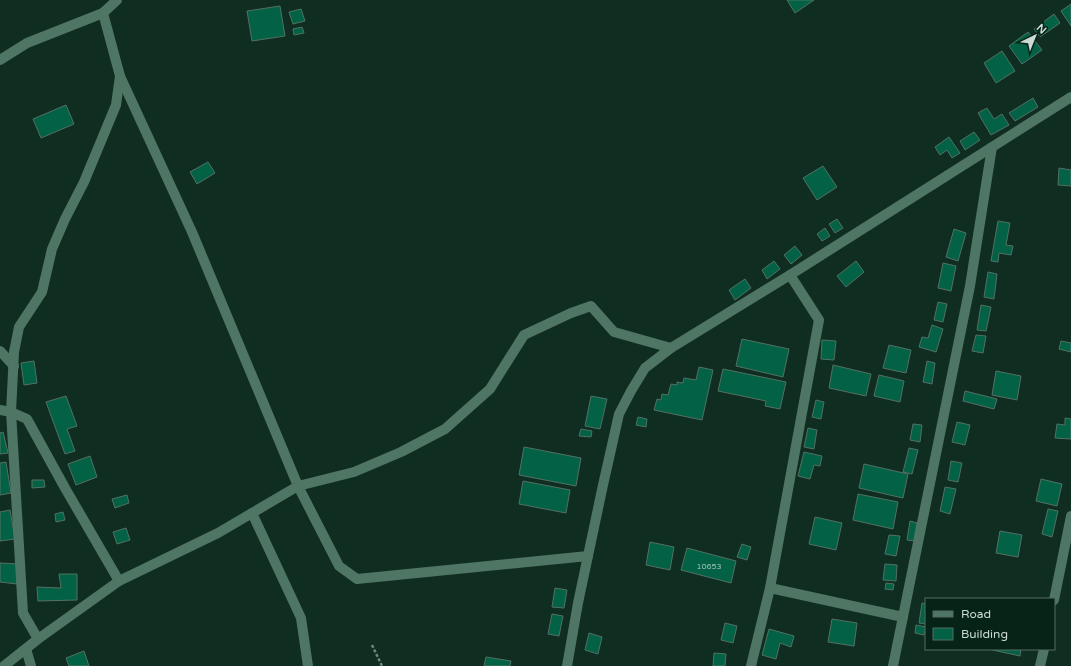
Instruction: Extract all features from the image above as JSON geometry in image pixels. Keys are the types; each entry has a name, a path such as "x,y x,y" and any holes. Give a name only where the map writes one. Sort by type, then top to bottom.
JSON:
{"street":[{"path":"0,60 27,43 103,13 117,0"},
{"path":"103,13 120,76 192,232 298,486 339,566 357,579 588,556"},
{"path":"38,639 23,613 11,412 14,352 20,327 42,292 52,249 84,182 116,105 120,76"},
{"path":"567,666 578,603 619,414 645,368 671,348 1071,98"},
{"path":"893,666 970,286 992,147"},
{"path":"751,666 770,588 819,320 790,275"},
{"path":"4,666 38,639 119,581 218,533 298,486 354,472 401,452 444,429 490,389 524,335 571,313 591,306 614,332 671,348"},
{"path":"0,351 14,366"},
{"path":"0,410 11,412 27,419 119,581"},
{"path":"252,513 301,618 308,666"},
{"path":"1054,598 1071,516"},
{"path":"770,588 903,617"},
{"path":"26,649 31,666"},
{"path":"1040,666 1044,650"}],"path":[{"path":"372,645 382,666"}],"building":[{"path":"787,0 814,0 795,13"},
{"path":"1071,4 1071,26 1061,11"},
{"path":"280,6 285,36 252,41 247,11"},
{"path":"301,9 305,21 293,24 289,12"},
{"path":"1054,14 1060,23 1040,37 1034,29"},
{"path":"302,27 304,33 294,35 293,29"},
{"path":"1028,32 1042,50 1022,64 1009,46"},
{"path":"1002,51 1015,71 996,83 984,63"},
{"path":"1033,98 1038,107 1015,121 1009,113"},
{"path":"66,105 74,124 41,138 33,119"},
{"path":"987,108 994,119 1002,114 1009,125 991,135 978,113"},
{"path":"974,132 980,140 965,150 960,141"},
{"path":"949,137 960,153 952,158 947,150 940,155 935,147"},
{"path":"208,162 215,173 197,184 190,172"},
{"path":"823,166 837,187 817,200 803,178"},
{"path":"1059,168 1071,170 1071,186 1058,185"},
{"path":"837,219 843,228 835,233 829,224"},
{"path":"998,221 1010,223 1006,245 1013,246 1011,255 999,253 998,262 991,261"},
{"path":"825,228 830,236 822,241 817,234"},
{"path":"954,229 966,233 958,261 946,257"},
{"path":"795,246 802,255 791,264 784,255"},
{"path":"774,261 780,269 767,279 762,270"},
{"path":"856,261 864,272 846,287 837,276"},
{"path":"943,263 956,266 951,291 938,288"},
{"path":"988,272 997,274 994,299 984,297"},
{"path":"745,279 751,288 735,300 729,290"},
{"path":"938,302 947,304 943,322 934,320"},
{"path":"981,305 991,307 986,331 977,330"},
{"path":"932,325 943,329 936,352 919,347 922,337 928,338"},
{"path":"976,335 986,336 983,353 972,351"},
{"path":"742,339 789,349 783,377 736,366"},
{"path":"822,340 836,341 834,360 821,359"},
{"path":"1061,341 1071,343 1071,352 1059,349"},
{"path":"889,345 911,350 906,373 883,368"},
{"path":"34,361 37,383 24,385 21,363"},
{"path":"927,361 935,363 932,384 923,382"},
{"path":"833,365 871,374 866,396 829,388"},
{"path":"699,367 713,370 702,420 654,410 657,399 661,400 662,394 668,395 671,384 677,385 677,382 683,383 684,378 696,380"},
{"path":"723,369 786,382 780,409 765,406 766,401 718,391"},
{"path":"996,371 1021,376 1017,400 992,395"},
{"path":"879,375 904,381 900,402 874,396"},
{"path":"965,391 997,399 994,409 963,401"},
{"path":"66,396 77,426 67,429 75,451 65,454 46,402"},
{"path":"591,396 607,399 600,429 585,426"},
{"path":"816,400 824,402 821,419 812,417"},
{"path":"638,417 647,419 646,427 636,425"},
{"path":"1065,418 1071,419 1071,439 1055,438 1057,424 1065,425"},
{"path":"957,422 970,425 965,445 952,442"},
{"path":"913,424 922,425 920,442 910,440"},
{"path":"808,428 817,430 814,449 804,447"},
{"path":"581,429 592,431 591,437 579,436"},
{"path":"3,432 8,453 0,454 0,433"},
{"path":"524,447 581,458 576,486 519,475"},
{"path":"909,448 918,450 912,474 903,472"},
{"path":"804,452 822,456 820,466 814,465 810,479 798,476"},
{"path":"90,456 97,477 76,485 68,464"},
{"path":"951,461 962,463 958,482 948,480"},
{"path":"6,462 11,493 0,495 0,463"},
{"path":"864,464 908,474 903,498 859,488"},
{"path":"1041,479 1062,484 1057,506 1036,501"},
{"path":"32,480 44,480 45,487 32,488"},
{"path":"523,481 570,490 566,513 519,504"},
{"path":"945,487 956,489 950,514 940,511"},
{"path":"858,494 898,502 893,529 853,520"},
{"path":"127,495 129,503 115,508 112,499"},
{"path":"1048,509 1058,511 1052,537 1042,534"},
{"path":"10,510 15,539 0,541 0,512"},
{"path":"63,512 65,520 56,522 55,514"},
{"path":"815,517 842,523 836,550 809,544"},
{"path":"910,521 917,523 914,541 907,540"},
{"path":"126,528 130,540 117,544 113,532"},
{"path":"1000,531 1022,535 1018,557 996,553"},
{"path":"889,535 900,536 896,556 885,554"},
{"path":"650,542 674,547 670,570 646,565"},
{"path":"742,544 751,547 747,560 737,557"},
{"path":"687,548 736,561 731,583 681,570"},
{"path":"0,563 18,564 17,584 0,582"},
{"path":"885,564 897,565 896,581 883,580"},
{"path":"59,574 77,574 77,600 38,601 37,587 61,588"},
{"path":"886,583 894,584 893,590 885,589"},
{"path":"555,588 567,590 564,608 552,607"},
{"path":"922,603 925,604 925,624 919,623"},
{"path":"552,614 563,616 559,636 548,634"},
{"path":"832,619 857,623 854,646 828,642"},
{"path":"725,623 737,626 733,643 721,640"},
{"path":"916,625 925,627 924,635 915,633"},
{"path":"769,629 794,636 791,647 780,643 776,659 762,655"},
{"path":"589,633 602,637 598,654 585,650"},
{"path":"993,650 1021,650 1020,656"},
{"path":"84,651 89,666 69,666 66,658"},
{"path":"714,653 726,654 725,666 713,666"},
{"path":"486,657 511,661 510,666 484,666"}]}
